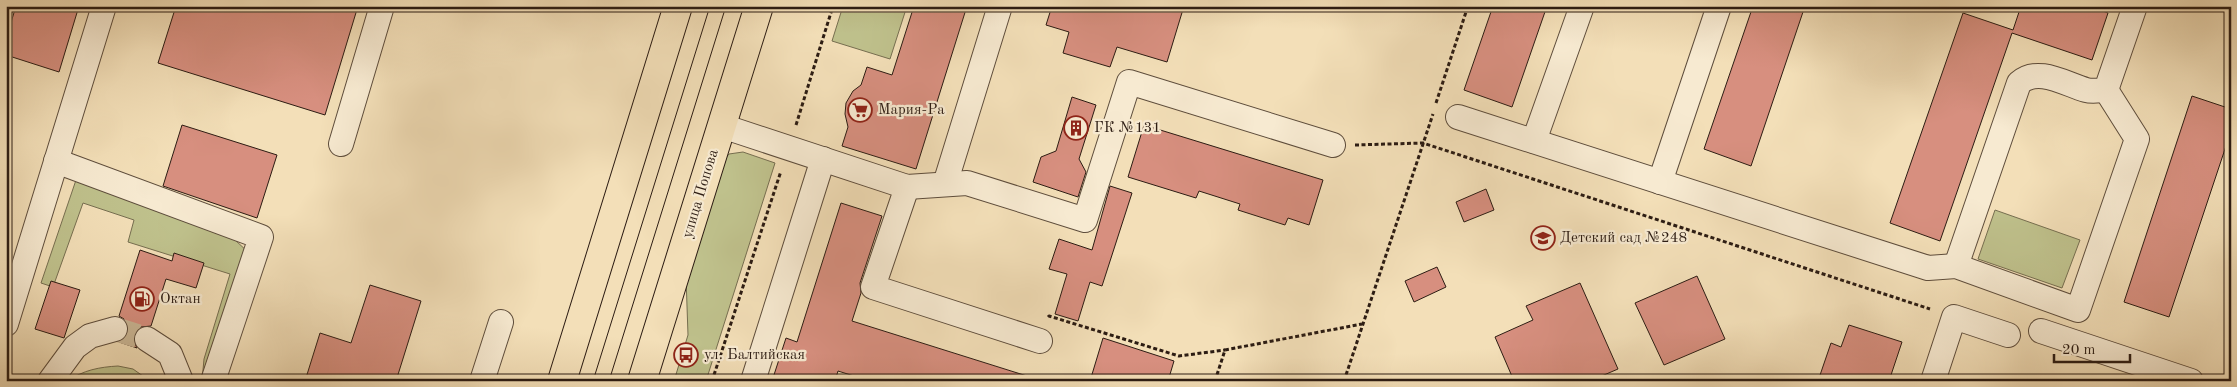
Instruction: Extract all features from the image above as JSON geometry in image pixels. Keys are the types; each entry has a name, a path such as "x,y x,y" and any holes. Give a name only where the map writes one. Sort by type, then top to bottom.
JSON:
{"main road":[{"path":"562,381 678,6"},
{"name":"улица Попова","path":"642,381 759,6"}],"lane":[{"path":"6,324 104,6"},
{"path":"341,144 382,6"},
{"path":"945,184 1000,6"},
{"path":"1534,141 1582,6"},
{"path":"1660,182 1719,6"},
{"path":"2106,90 2135,6"},
{"path":"1956,266 2019,83 2027,76 2039,75 2089,91 2106,90"},
{"path":"722,126 906,187 967,182 1085,220 1129,82 1333,145"},
{"path":"1458,117 1928,268 1956,266 2078,310 2137,139 2106,90"},
{"path":"754,381 823,159"},
{"path":"56,160 261,237 213,381"},
{"path":"906,187 873,287 1040,341"},
{"path":"1933,381 1954,317 2008,335"},
{"path":"482,381 501,322"},
{"path":"50,381 75,347 90,336 114,329"},
{"path":"2041,331 2144,374 2191,381"},
{"path":"147,339 170,354 181,381"}],"path":[{"path":"712,381 833,6"},
{"path":"1344,381 1468,6"},
{"path":"1333,145 1423,143 1954,317"},
{"path":"1040,341 1049,316 1179,356 1225,350 1363,324"},
{"path":"1215,381 1225,350"}],"green space":[{"path":"843,6 907,6 890,59 832,41"},
{"path":"743,152 775,163 706,381 674,381 688,335 686,277 719,166 729,154"},
{"path":"76,180 234,239 249,253 202,381 204,359 230,274 128,242 134,220 83,203 53,287 41,283"},
{"path":"1995,210 2080,240 2062,288 1978,259"},
{"path":"118,366 133,369 150,381 68,381 92,370"}],"building":[{"path":"16,6 79,6 59,72 6,55 6,39"},
{"path":"176,6 358,6 325,115 158,63"},
{"path":"914,6 967,6 916,169 842,146 848,127 845,114 846,103 853,91 861,85 867,67 892,75"},
{"path":"1052,6 1184,6 1167,62 1117,47 1110,67 1063,53 1069,32 1046,25"},
{"path":"1493,6 1547,6 1512,107 1464,90"},
{"path":"1753,6 1805,6 1751,166 1704,149"},
{"path":"2021,6 2090,6 2108,13 2092,60 2012,33 1940,241 1890,223 1963,13 2013,30"},
{"path":"2192,96 2231,109 2231,131 2169,317 2124,302"},
{"name":"ГК №131","path":"1072,97 1096,105 1079,159 1086,172 1078,197 1033,182 1041,157 1056,151"},
{"path":"182,125 277,155 257,218 163,186"},
{"path":"1144,125 1323,180 1309,225 1288,218 1285,225 1238,210 1240,204 1199,191 1196,198 1128,177"},
{"path":"1110,186 1132,193 1102,286 1090,282 1078,321 1055,314 1067,274 1049,269 1059,239 1092,250"},
{"path":"1486,189 1494,210 1464,222 1456,202"},
{"path":"841,203 882,216 860,283 861,293 852,321 1027,376 1026,381 870,381 838,371 835,381 772,381 786,338 797,342"},
{"path":"140,250 172,261 174,253 204,263 196,288 166,279 151,326 141,327 135,332 133,339 137,348 119,342 125,338 128,332 128,325 119,316"},
{"path":"1437,267 1446,287 1414,302 1405,281"},
{"path":"1697,276 1725,339 1664,365 1635,303"},
{"path":"51,281 80,290 64,338 35,329"},
{"path":"1580,283 1618,369 1590,381 1514,381 1495,337 1533,320 1526,306"},
{"path":"370,285 421,301 396,381 305,381 320,333 351,343"},
{"path":"1849,325 1902,342 1889,381 1818,381 1831,343 1841,347"},
{"path":"1103,338 1174,361 1168,381 1090,381"}],"tunnel":[{"path":"115,329 147,339"}],"tram line":[{"path":"593,381 710,6"},
{"path":"609,381 726,6"}],"place":[{"name":"Мария-Ра","path":"860,110"},
{"name":"ГК №131","path":"1076,128"},
{"name":"Детский сад №248","path":"1543,238"},
{"name":"Октан","path":"142,299"},
{"name":"ул. Балтийская","path":"686,355"}]}
